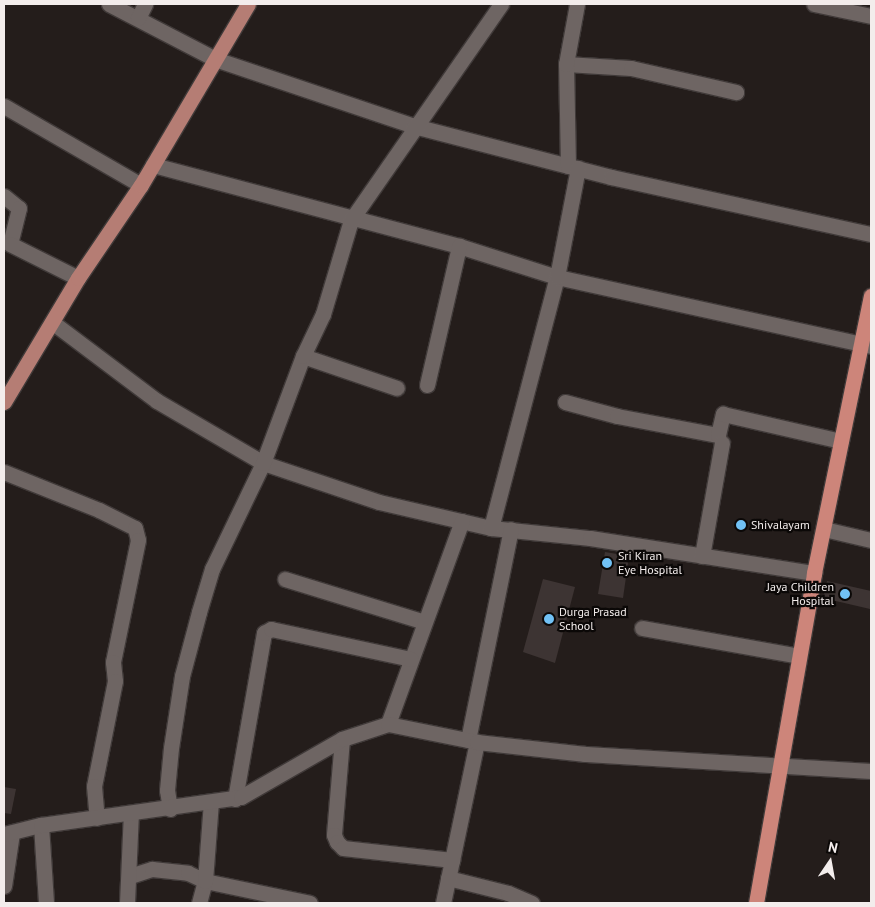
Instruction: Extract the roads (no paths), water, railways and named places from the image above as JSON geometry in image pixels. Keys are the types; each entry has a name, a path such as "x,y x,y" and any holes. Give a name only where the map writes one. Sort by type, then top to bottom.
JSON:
{"highway":[{"path":"756,903 814,573 841,441 866,345 871,296"}],"main road":[{"path":"4,402 9,384 52,322 78,278 141,185 248,4"}],"street":[{"path":"109,4 215,59 414,126 573,167 871,234"},
{"path":"138,18 144,4"},
{"path":"170,809 167,790 171,748 182,676 212,569 263,463 303,356 323,314 351,220 414,126 501,4"},
{"path":"490,528 557,276 573,167 566,64 577,4"},
{"path":"814,4 871,16"},
{"path":"566,64 631,68 736,92"},
{"path":"4,106 141,185"},
{"path":"153,165 351,220 459,246 557,276 866,345"},
{"path":"4,196 19,208 10,244 78,278"},
{"path":"427,385 459,246"},
{"path":"52,322 158,401 263,463 379,502 490,528 511,529 814,573"},
{"path":"303,356 397,388"},
{"path":"565,402 616,416 718,435 723,414 841,441"},
{"path":"702,556 722,443"},
{"path":"4,472 135,528 138,540 113,662 115,681 94,786 97,818"},
{"path":"388,724 462,521"},
{"path":"443,903 511,529"},
{"path":"824,529 871,540"},
{"path":"285,579 424,622"},
{"path":"642,628 799,656"},
{"path":"235,799 264,633 271,629 411,659"},
{"path":"4,886 8,833 41,825 235,799 342,739 388,724 473,741 585,754 780,763 871,771"},
{"path":"342,739 334,835 337,842 343,848 452,860"},
{"path":"199,903 205,881 211,802"},
{"path":"127,903 130,876 131,813"},
{"path":"41,825 46,903"},
{"path":"130,876 152,870 188,873 205,881 310,903"},
{"path":"448,878 501,891 532,903"}],"place":[{"name":"Shivalayam","path":"741,525"},
{"name":"Sri Kiran Eye Hospital","path":"607,563"},
{"name":"Jaya Children Hospital","path":"845,594"},
{"name":"Durga Prasad School","path":"549,619"}]}
